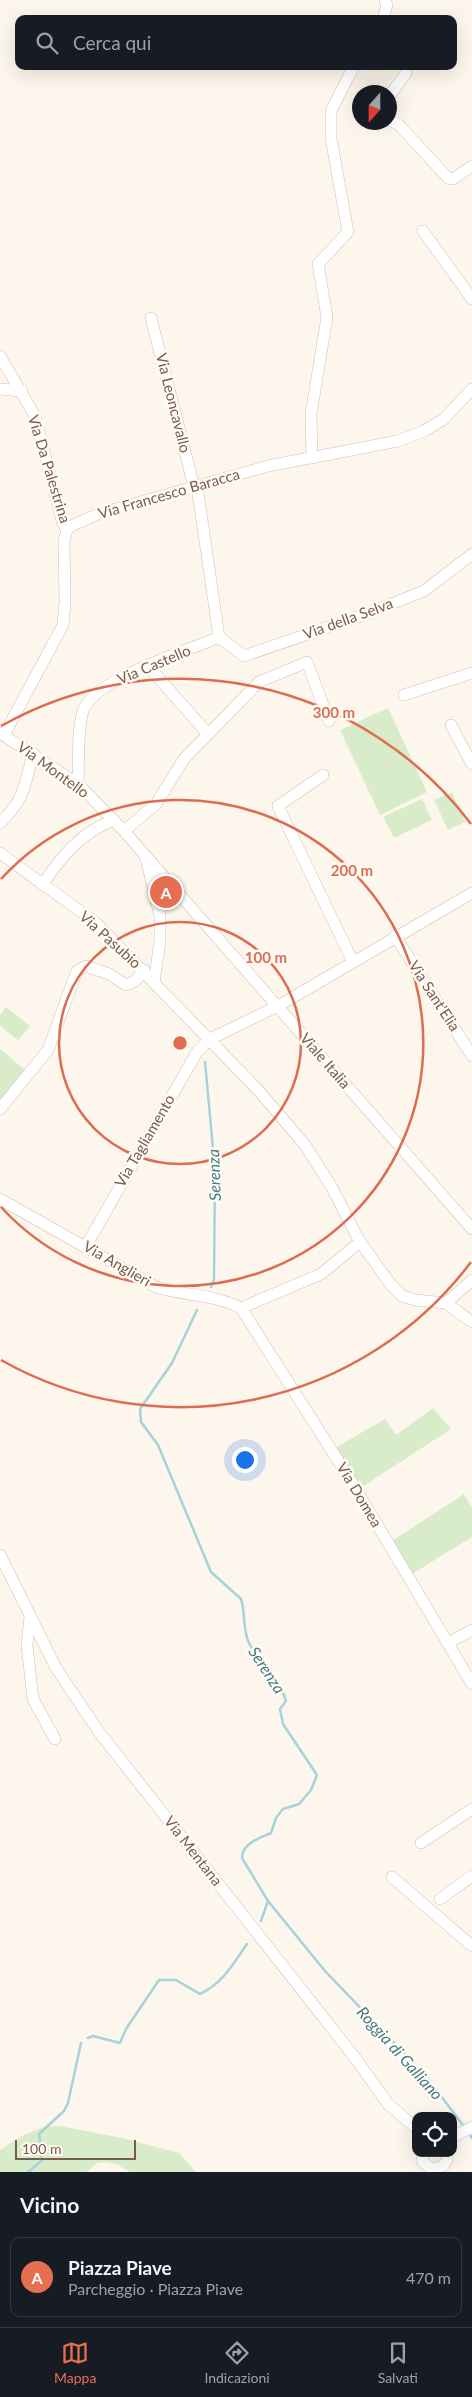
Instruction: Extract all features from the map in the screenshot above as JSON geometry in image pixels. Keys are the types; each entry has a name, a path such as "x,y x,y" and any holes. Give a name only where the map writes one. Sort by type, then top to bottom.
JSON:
{"street":[{"path":"384,15 387,5 385,0"},
{"path":"312,458 311,414 327,318 318,264 348,232 330,138 331,111 352,70"},
{"path":"397,85 406,73"},
{"path":"397,124 448,178 453,180 459,177 472,166"},
{"path":"423,231 472,299"},
{"name":"Via Leoncavallo","path":"152,318 195,487 218,637"},
{"name":"Via Da Palestrina","path":"0,356 35,416 62,521 67,530"},
{"path":"0,389 22,391"},
{"name":"Via Francesco Baracca","path":"67,530 83,520 98,514 268,466 398,441 424,431 444,418 472,389"},
{"path":"2,734 48,657 63,625 65,602 64,542 67,530"},
{"name":"Via della Selva","path":"218,637 244,656 364,615 424,591 472,554"},
{"name":"Via Castello","path":"78,784 83,710 98,692 112,683 148,666 218,637"},
{"path":"124,831 156,804 184,759 259,682 307,662 329,721"},
{"path":"148,666 208,734"},
{"path":"404,695 472,673"},
{"path":"451,725 472,764"},
{"name":"Via Montello","path":"2,734 78,784 144,854"},
{"path":"0,823 15,809 23,794 33,753"},
{"path":"323,775 278,806 353,962"},
{"path":"42,885 73,845 102,825 114,820"},
{"name":"Via Pasubio","path":"0,853 95,922 210,1039 305,1145 331,1186 360,1242 380,1272 402,1296 415,1300 446,1303"},
{"path":"144,854 160,916 160,941 154,982"},
{"name":"Viale Italia","path":"144,854 472,1229"},
{"path":"210,1039 278,1006 395,936 472,894"},
{"name":"Via Sant'Elia","path":"395,936 472,1056"},
{"path":"0,1109 48,1050 77,971 86,966 109,974 126,985 134,981 144,970"},
{"name":"Via Tagliamento","path":"86,1246 197,1052 210,1039"},
{"name":"Via Anglieri","path":"0,1199 156,1287 175,1293 219,1298 241,1308"},
{"path":"241,1308 322,1274 360,1242"},
{"path":"472,1280 446,1303 472,1322"},
{"name":"Via Domea","path":"241,1308 353,1484 472,1684"},
{"name":"Via Mentana","path":"0,1555 4,1572 56,1668 99,1732 356,2059 388,2104 412,2126"},
{"path":"30,1617 27,1645 33,1699 55,1739"},
{"path":"448,1644 472,1630"},
{"path":"421,1843 472,1809"},
{"path":"440,1899 472,1876"},
{"path":"392,1877 472,1946"},
{"path":"457,2136 472,2127"},
{"path":"422,2157 422,2162 439,2170 447,2160 447,2157"}],"green space":[{"path":"388,708 427,792 380,815 340,730"},
{"path":"452,792 465,822 448,830 434,800"},
{"path":"422,799 432,820 394,838 383,817"},
{"path":"6,1007 30,1026 18,1040 0,1026 0,1015"},
{"path":"0,1049 25,1070 0,1101"},
{"path":"433,1408 451,1429 362,1487 335,1448 385,1419 396,1435"},
{"path":"464,1494 472,1508 472,1537 412,1574 392,1541"},
{"path":"46,2126 60,2126 122,2138 179,2153 196,2172 130,2172 116,2164 106,2162 97,2163 86,2172 0,2172 0,2150 22,2136"}],"waterway":[{"name":"Serenza","path":"205,1062 215,1170 214,1280 211,1287"},
{"name":"Serenza","path":"197,1310 172,1363 140,1409 141,1422 158,1445 211,1572 241,1599 248,1640 254,1652 275,1679 286,1701 280,1709 283,1724 317,1775 311,1790 299,1804 283,1809 276,1818 271,1833 248,1845 242,1858 268,1901 325,1971 426,2076 465,2128"},
{"name":"Serenza","path":"261,1921 268,1901"},
{"name":"Serenza","path":"88,2038 93,2036 120,2043 126,2029 159,1980 176,1980 200,1994 221,1979 247,1944"},
{"name":"Serenza","path":"28,2172 41,2161 42,2153 39,2134 64,2111 68,2103 81,2043"},
{"name":"Roggia di Galliano","path":"468,2132 472,2138"}],"place":[{"name":"Piazza Piave","path":"166,892"}]}
